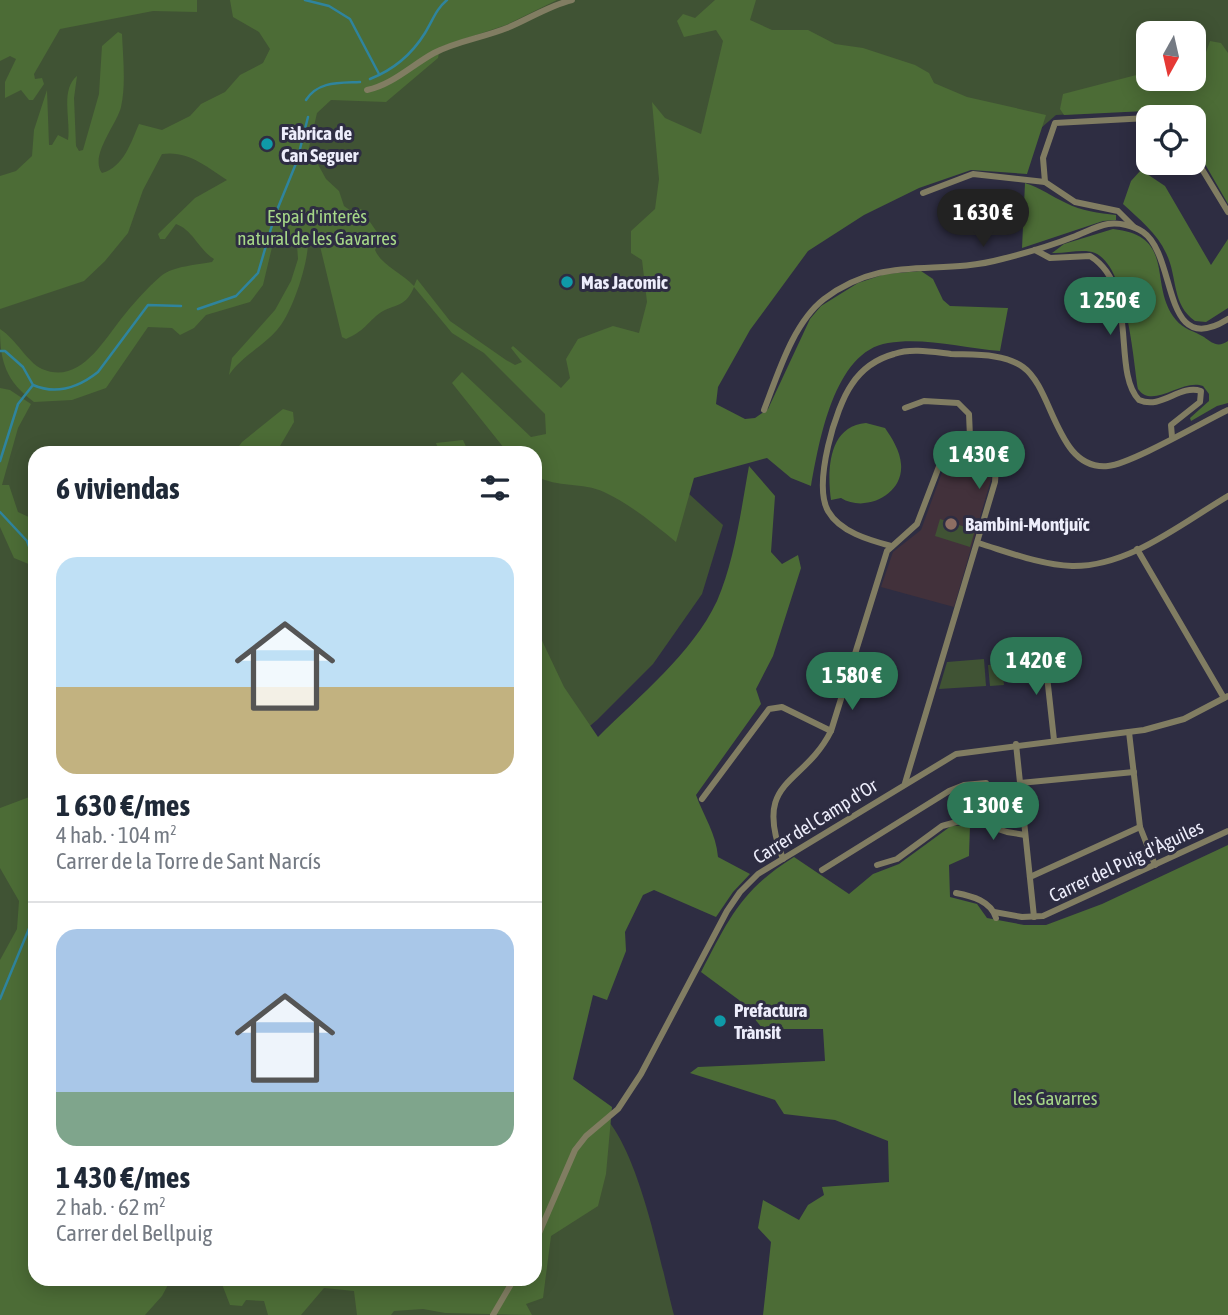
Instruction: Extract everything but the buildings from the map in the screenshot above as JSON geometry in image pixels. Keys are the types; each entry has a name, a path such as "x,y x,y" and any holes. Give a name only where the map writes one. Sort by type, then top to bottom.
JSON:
{"street":[{"path":"368,90 381,88 440,50 466,39 505,29 543,9 572,0"},
{"path":"1045,182 1043,158 1055,123 1136,119"},
{"path":"923,193 973,174 1045,182 1083,205 1118,211 1144,233 1159,251 1181,318 1201,328 1213,327 1228,319"},
{"path":"1206,175 1228,212"},
{"path":"764,410 792,346 811,312 852,280 890,269 989,262 1035,250 1108,224 1134,227"},
{"path":"1035,250 1050,258 1090,256 1103,268 1121,307 1130,381 1139,400 1156,403 1192,390 1201,391 1200,402 1171,425 1172,437"},
{"path":"891,546 860,536 837,522 825,505 823,488 828,448 847,393 869,365 887,356 904,351 930,352 1001,357 1017,363 1032,376 1066,442 1080,456 1101,466 1123,462 1228,410"},
{"path":"905,408 924,401 958,403 969,414 970,437 990,453 996,468 995,482 978,543 905,783"},
{"path":"782,859 773,821 778,792 788,779 815,757 831,731 891,546 917,524 943,456 953,444 970,437"},
{"path":"978,543 1045,562 1072,566 1100,563 1137,549 1228,496"},
{"path":"1137,549 1226,697"},
{"path":"1051,659 1047,676 1054,740"},
{"name":"Carrer del Camp d'Or","path":"542,1226 575,1150 586,1136 618,1109 644,1068 727,911 747,884 782,859 936,764 965,751 1129,732 1184,719 1226,697"},
{"path":"702,799 769,709 782,707 831,731"},
{"path":"1129,732 1140,827 1155,864"},
{"path":"1016,744 1034,917"},
{"path":"1020,783 1133,772"},
{"path":"822,870 962,787 986,783"},
{"path":"962,787 967,819"},
{"path":"877,864 897,859 942,826 967,819 1025,835"},
{"path":"1030,877 1140,827"},
{"name":"Carrer del Puig d'Àguiles","path":"956,893 982,902 995,915 1034,917 1228,831"},
{"path":"493,1315 510,1286"}],"shaded area":[{"name":"Bambini-Montjuïc","path":"968,443 988,455 992,476 954,607 881,587 893,552 921,530 948,456 958,446"}],"green space":[{"name":"Espai d'interès natural de les Gavarres","path":"0,0 1228,0 1228,202 1206,147 1206,105 1136,105 1136,111 1056,115 1041,128 983,164 887,198 798,257 728,326 688,493 723,525 702,594 653,664 597,720 542,766 542,446 28,446 28,1286 542,1286 542,1083 591,1106 612,1126 625,1148 636,1176 655,1237 674,1315 0,1315"},
{"path":"0,0 197,0 197,12 153,11 60,29 34,74 35,79 42,78 44,84 33,100 29,100 21,90 5,98 5,82 16,59 10,56 0,61"},
{"path":"230,0 557,0 506,25 440,47 438,58 386,102 331,100 317,113 309,148 326,179 339,191 344,206 351,211 361,209 381,238 375,250 382,260 414,286 417,279 450,321 515,365 522,362 511,348 513,346 561,388 570,378 566,359 578,339 613,326 639,333 647,302 642,260 631,253 631,231 655,209 659,179 652,102 665,118 701,134 723,41 716,30 684,37 677,21 683,14 695,18 715,0 756,0 750,20 772,30 808,30 835,44 863,48 915,65 929,73 934,83 967,97 1046,115 1027,174 971,170 919,188 864,215 808,251 750,330 718,387 716,404 745,419 755,418 768,409 810,319 821,306 858,283 885,274 921,271 933,279 943,300 950,306 1008,308 1000,351 916,341 888,343 870,350 854,363 832,401 811,486 791,478 767,458 694,478 676,542 632,508 604,492 542,479 542,446 502,446 452,383 462,372 531,437 546,434 545,414 484,353 452,333 414,287 402,303 376,316 356,334 346,339 342,337 320,246 313,233 308,237 299,286 283,322 229,375 232,358 275,310 291,281 298,259 297,245 292,238 273,243 263,285 250,302 206,315 194,328 180,335 172,328 148,327 106,388 72,400 34,402 17,386 6,370 1,351 0,329 42,369 55,372 78,367 97,350 135,302 161,276 178,268 212,262 214,259 182,227 176,224 165,239 160,239 158,234 195,198 227,180 189,157 162,154 143,190 128,233 105,261 84,281 0,309 0,176 16,171 32,156 34,130 47,90 49,145 52,145 58,135 68,140 67,97 77,76 74,98 76,146 79,151 83,150 99,94 102,46 118,32 122,34 123,98 119,114 101,149 99,166 102,173 121,160 139,124 162,130 190,116 201,104 225,92 240,75 263,63 270,49 259,32 233,17"},
{"path":"1210,41 1221,43 1228,53 1228,204 1206,166 1206,105 1136,105 1136,111 1064,115 1060,109 1063,94 1136,75 1136,91 1206,91 1206,52"},
{"path":"1136,175 1148,175 1165,186 1211,265 1228,239 1228,308 1206,322 1195,321 1187,314 1178,298 1170,262 1158,239 1123,204 1131,181"},
{"path":"1025,183 1078,208 1116,215 1116,220 1103,221 1022,248"},
{"path":"1113,229 1133,233 1146,241 1154,252 1163,292 1179,323 1215,344 1228,341 1228,403 1217,406 1191,421 1190,418 1209,401 1209,394 1203,386 1186,386 1152,396 1144,395 1138,389 1127,315 1115,276 1106,262 1095,253 1052,253 1064,244"},
{"path":"0,388 10,390 31,404 18,428 2,485 9,485 18,512 28,517 28,564 14,558 0,527"},
{"path":"283,409 293,412 294,422 280,446 239,446"},
{"path":"866,423 885,428 895,445 901,464 896,484 890,492 871,502 851,502 841,498 831,500 830,464 837,441 853,426"},
{"path":"463,440 466,446 437,446 436,443"},
{"path":"749,466 775,496 771,552 782,564 798,555 801,568 773,656 756,689 761,704 696,795 712,833 718,857 750,874 733,892 716,917 654,890 643,895 625,932 626,951 607,1000 593,995 573,1079 612,1107 606,1174 598,1206 551,1236 543,1298 526,1304 532,1315 445,1313 423,1309 394,1311 391,1315 357,1315 354,1291 324,1288 301,1315 268,1315 264,1301 246,1300 242,1306 230,1305 223,1286 542,1286 542,641 564,687 598,737 664,674 694,639 717,601 737,534"},
{"path":"940,519 975,530 970,547 935,536"},
{"path":"984,659 986,686 939,689 947,662"},
{"path":"1002,664 1004,685 990,686 988,665"},
{"path":"28,798 28,1286 167,1286 145,1315 0,1315 0,960 17,929 19,901 0,868 0,808"},
{"name":"les Gavarres","path":"970,825 969,856 949,865 950,897 977,904 987,918 1024,925 1046,925 1102,904 1228,845 1228,1315 763,1315 771,1242 758,1228 763,1200 799,1220 808,1205 824,1195 822,1187 889,1182 888,1141 835,1120 784,1114 775,1100 690,1073 698,1067 825,1061 823,1029 763,1029 739,1000 701,972 738,907 761,881 794,857 849,894 873,874 899,864 951,826"}],"waterway":[{"path":"305,0 329,6 350,19 379,74"},
{"path":"370,79 394,66 408,54 420,41 437,11 447,0"},
{"path":"306,100 323,86 360,82"},
{"path":"198,309 236,296 258,273 275,215 297,161 308,117"},
{"path":"0,351 5,351 23,367 33,385 50,389 67,388 98,372 148,305 181,306"},
{"path":"0,461 18,404 33,385"},
{"path":"0,512 28,544"},
{"path":"0,999 28,931"}],"place":[{"name":"Fàbrica de Can Seguer","path":"267,144"},
{"name":"Mas Jacomic","path":"567,282"},
{"name":"Bambini-Montjuïc","path":"951,524"},
{"name":"Prefactura Trànsit","path":"720,1021"}]}
